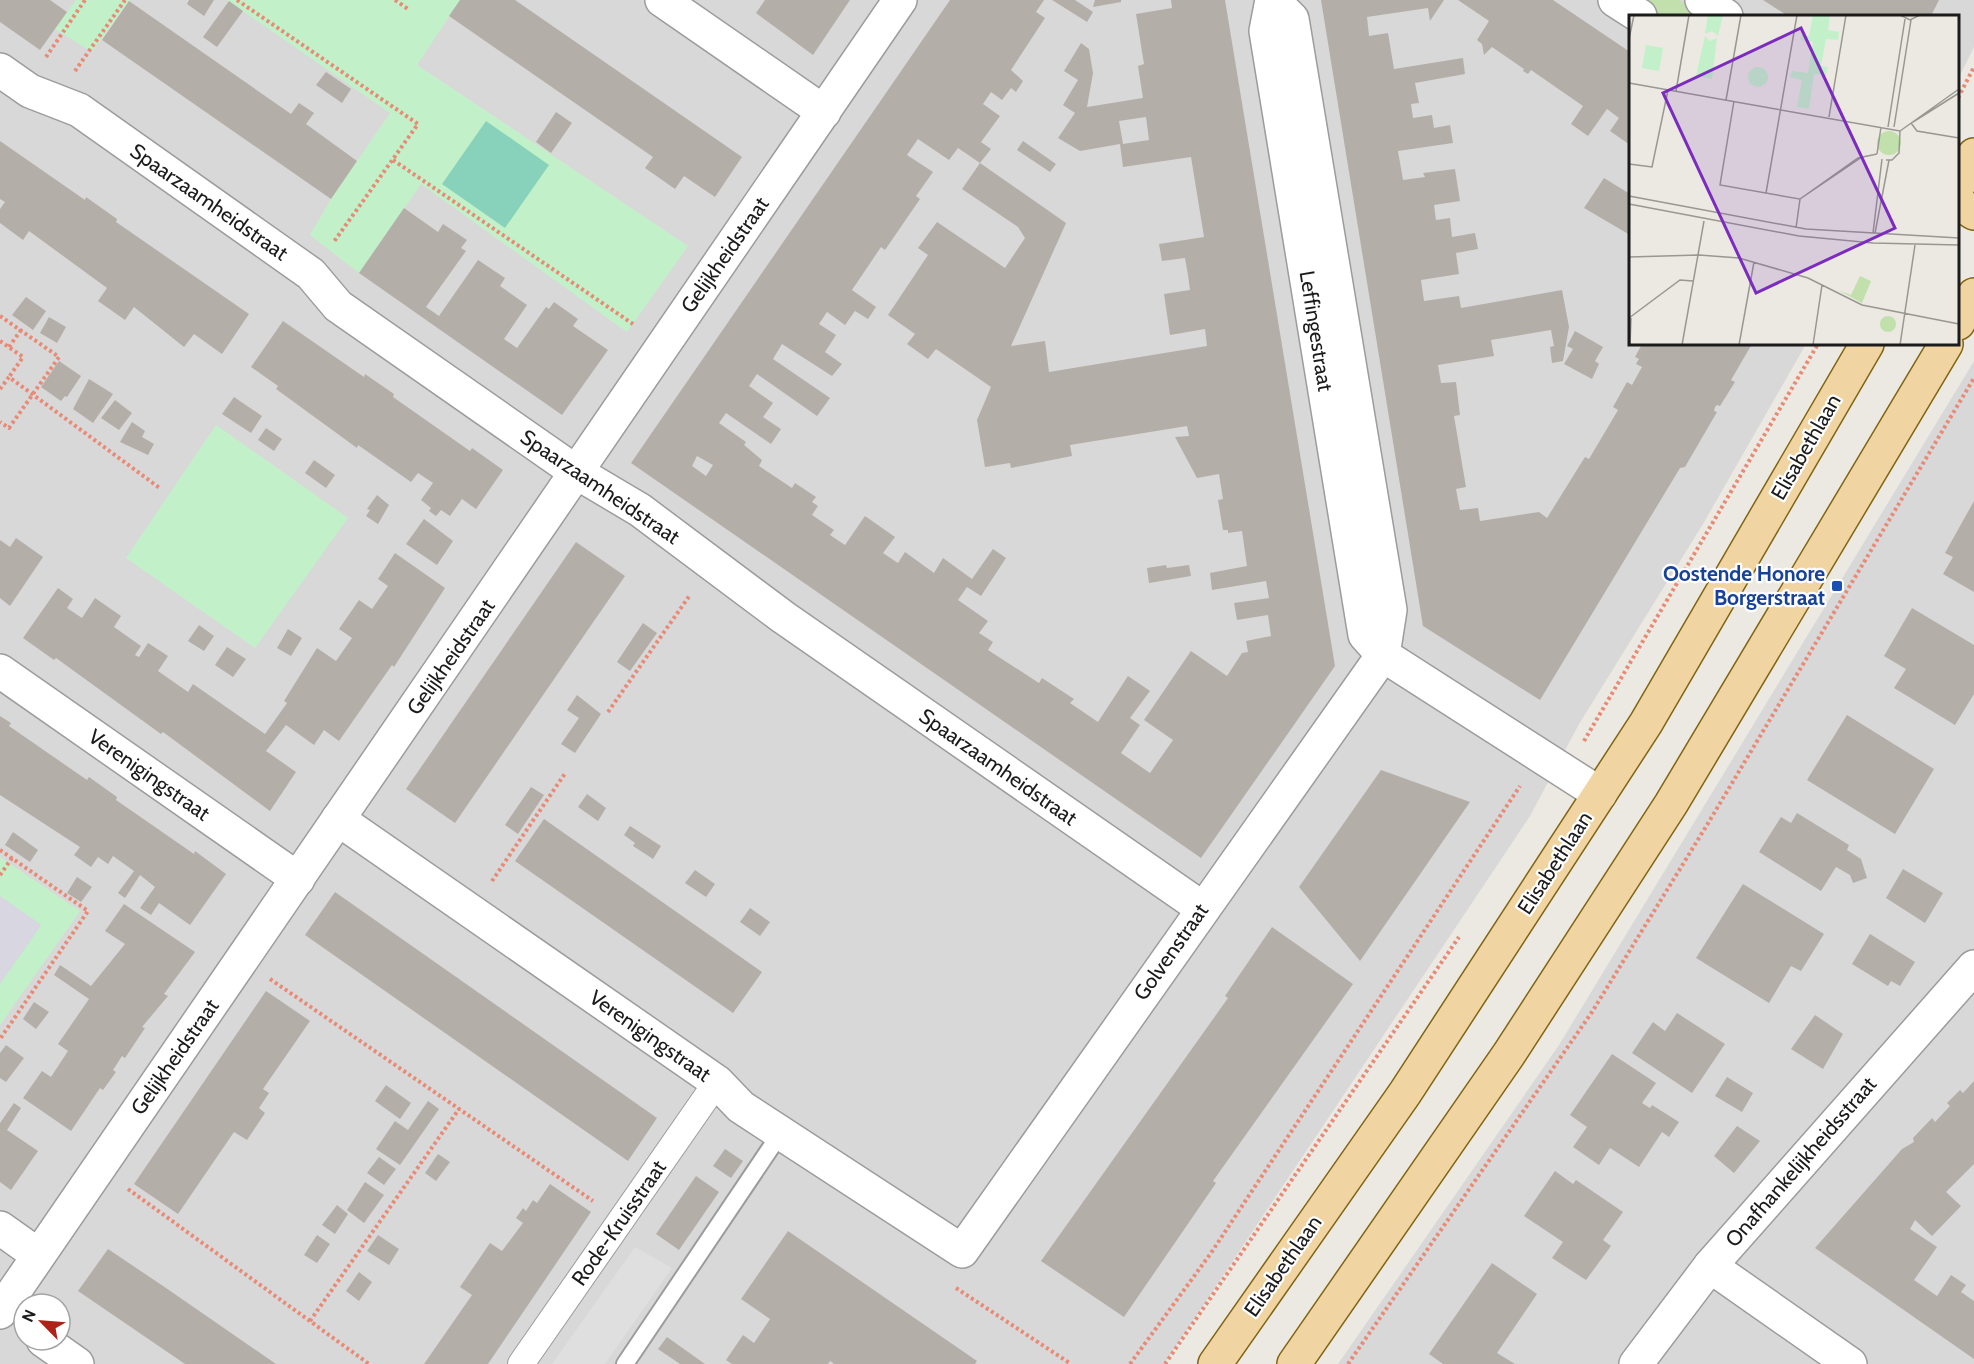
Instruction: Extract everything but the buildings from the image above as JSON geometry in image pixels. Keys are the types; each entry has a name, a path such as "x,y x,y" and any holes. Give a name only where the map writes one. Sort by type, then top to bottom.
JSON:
{"main road":[{"path":"1959,184 1974,155"},
{"path":"1959,204 1974,213"},
{"path":"1959,321 1974,295"},
{"name":"Elisabethlaan","path":"1215,1364 1405,1093 1646,723 1865,345"},
{"path":"1293,1364 1515,1044 1671,804 1945,345"}],"street":[{"path":"662,0 824,112"},
{"name":"Gelijkheidstraat","path":"8,1317 38,1254 298,879 900,0"},
{"name":"Leffingestraat","path":"1273,0 1266,31 1365,635 1383,655 1600,794"},
{"path":"1615,0 1638,15"},
{"path":"1702,0 1724,15"},
{"name":"Spaarzaamheidstraat","path":"26,86 79,110 311,274 338,306 576,472 640,510 793,624 1202,908"},
{"name":"Golvenstraat","path":"962,1251 1202,908 1383,655"},
{"name":"Verenigingstraat","path":"0,670 298,879"},
{"name":"Verenigingstraat","path":"338,819 717,1082 741,1107 962,1251"},
{"name":"Onafhankelijkheidsstraat","path":"1636,1364 1710,1266 1974,967"},
{"name":"Rode-Kruisstraat","path":"521,1364 717,1082"},
{"path":"0,1228 38,1254"},
{"path":"1710,1266 1850,1364"},
{"path":"60,1352 77,1364"}],"lane":[{"path":"625,1364 780,1134"}],"path":[{"path":"26,86 85,0"},
{"path":"26,86 125,0"},
{"path":"237,0 418,124 311,274"},
{"path":"395,0 408,9"},
{"path":"1959,96 1974,67"},
{"path":"393,160 663,345"},
{"path":"0,316 58,357 9,428 0,422"},
{"path":"9,347 21,330"},
{"path":"0,341 23,357 0,389"},
{"path":"1130,1364 1211,1253 1553,763 1817,345"},
{"path":"9,377 161,489"},
{"path":"608,712 712,564"},
{"path":"471,911 566,772"},
{"path":"0,850 88,912 0,1039"},
{"path":"0,875 12,858"},
{"path":"1165,1364 1460,936"},
{"path":"242,960 621,1221"},
{"path":"310,1321 459,1109"},
{"path":"98,1168 369,1364"},
{"path":"962,1251 953,1286 1071,1364"}],"shaded area":[{"path":"0,0 1974,0 1974,47 1959,77 1959,15 1629,15 1629,345 1805,345 1703,524 1579,724 1530,816 1164,1364 0,1364"},
{"path":"1974,361 1974,1364 1338,1364 1559,1045"},
{"path":"0,896 41,925 0,984"},
{"path":"635,1247 672,1268 605,1364 552,1364"}],"green space":[{"path":"76,0 130,0 92,52 55,29"},
{"path":"227,0 460,0 417,65 688,246 627,332 421,184 359,273 310,235 331,199 390,113"},
{"path":"1637,0 1679,0 1702,15 1660,15"},
{"path":"486,121 549,165 505,228 442,184"},
{"path":"216,425 348,518 255,648 126,558"},
{"path":"0,857 80,911 0,1025 0,984 41,925 0,896"}],"place":[{"name":"Oostende Honore Borgerstraat","path":"1837,586"}]}
